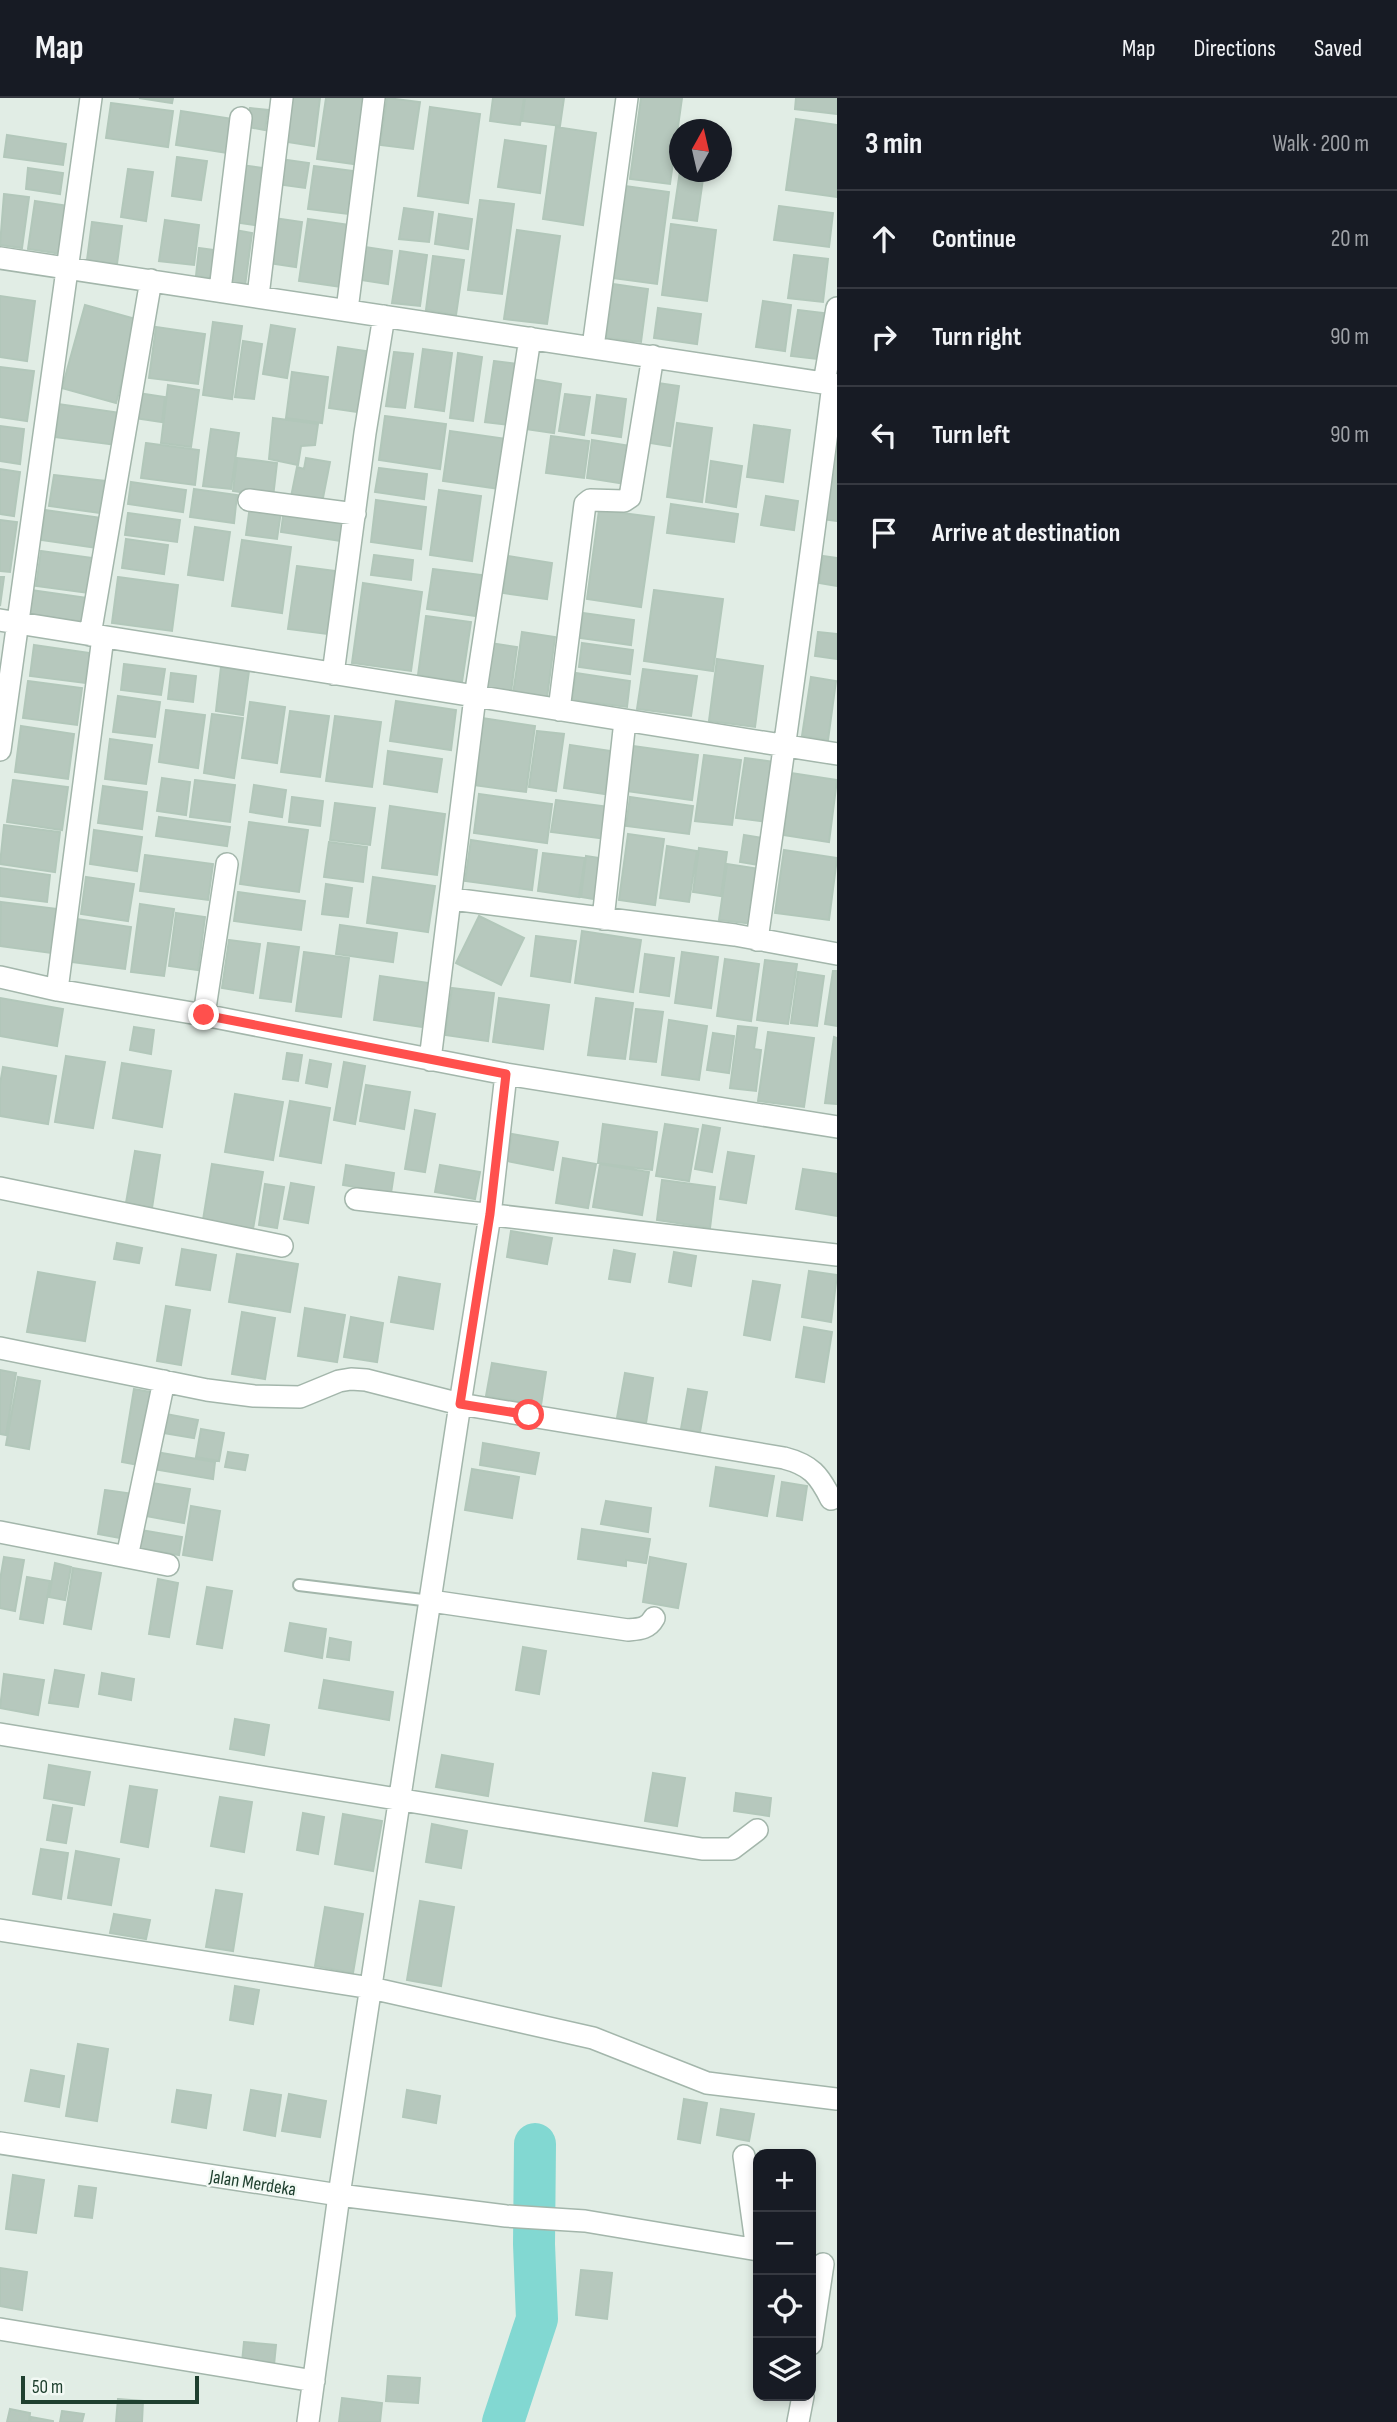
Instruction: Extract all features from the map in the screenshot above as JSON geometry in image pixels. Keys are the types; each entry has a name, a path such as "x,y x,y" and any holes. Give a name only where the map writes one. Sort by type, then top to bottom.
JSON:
{"street":[{"path":"0,750 8,621 68,268 91,98"},
{"path":"258,296 282,98"},
{"path":"346,310 374,98"},
{"path":"593,347 626,98"},
{"path":"220,290 241,118"},
{"path":"0,258 831,384"},
{"path":"57,990 97,636 151,280"},
{"path":"757,940 808,579 831,384 837,308"},
{"path":"333,674 384,316"},
{"path":"430,1060 452,900 475,697 530,338"},
{"path":"558,710 585,504 590,500 624,501 630,497 653,356"},
{"path":"249,500 355,514"},
{"path":"8,621 837,754"},
{"path":"603,919 625,721"},
{"path":"204,1015 227,864"},
{"path":"452,900 757,940 837,954"},
{"path":"0,976 57,990 204,1015 506,1074 837,1126"},
{"path":"308,2422 339,2195 490,1214 506,1074"},
{"path":"0,1188 282,1246"},
{"path":"356,1199 837,1255"},
{"path":"0,1348 207,1390 254,1396 300,1397 339,1381 358,1380 460,1404 803,1463 821,1479 831,1500"},
{"path":"127,1557 164,1381"},
{"path":"0,1532 168,1565"},
{"path":"430,1601 628,1630 642,1629 650,1625 654,1618"},
{"path":"0,1734 709,1850 732,1849 757,1830"},
{"path":"0,1930 371,1988 593,2038 708,2083 837,2099"},
{"name":"Jalan Merdeka","path":"0,2143 339,2195 506,2216 585,2221 753,2249"},
{"path":"744,2156 753,2221"},
{"path":"812,2338 824,2264"},
{"path":"0,2329 314,2381"},
{"path":"799,2422 802,2401"}],"lane":[{"path":"299,1585 430,1601"}],"building":[{"path":"139,98 173,98 172,103"},
{"path":"287,98 320,98 314,146 281,141"},
{"path":"326,98 370,98 361,165 317,159"},
{"path":"387,98 420,102 413,149 380,145"},
{"path":"493,98 524,98 520,125 490,121"},
{"path":"525,98 564,98 560,126 522,121"},
{"path":"641,98 682,98 679,119 669,119 670,184 630,179"},
{"path":"796,98 837,98 837,114 795,109"},
{"path":"111,103 173,111 168,147 106,138"},
{"path":"430,107 480,114 468,203 418,196"},
{"path":"250,108 268,110 265,130 248,127"},
{"path":"181,111 233,119 228,153 176,145"},
{"path":"796,119 837,125 837,197 786,190"},
{"path":"556,127 596,133 583,225 543,219"},
{"path":"7,135 66,144 63,165 4,157"},
{"path":"505,140 546,146 540,193 498,187"},
{"path":"177,157 207,161 201,200 172,196"},
{"path":"280,159 309,163 305,188 276,184"},
{"path":"241,165 270,169 262,226 233,222"},
{"path":"314,166 354,171 348,214 308,209"},
{"path":"28,168 63,173 60,194 26,189"},
{"path":"128,169 153,172 146,221 121,217"},
{"path":"678,182 703,182 697,221 673,218"},
{"path":"625,186 669,192 657,284 612,278"},
{"path":"4,194 29,197 22,248 0,245"},
{"path":"480,200 514,204 502,294 468,290"},
{"path":"35,201 69,206 62,254 28,249"},
{"path":"779,206 833,213 829,247 774,240"},
{"path":"404,208 433,212 429,242 399,239"},
{"path":"439,214 472,219 468,249 435,244"},
{"path":"274,218 302,222 296,267 268,263"},
{"path":"308,219 350,225 342,287 299,281"},
{"path":"165,220 199,225 194,265 159,261"},
{"path":"92,222 122,226 117,264 87,260"},
{"path":"671,224 716,230 707,301 662,295"},
{"path":"235,230 252,233 245,286 228,283"},
{"path":"517,230 560,236 547,324 504,319"},
{"path":"365,247 392,251 388,284 361,280"},
{"path":"199,248 222,251 218,279 196,276"},
{"path":"400,251 427,255 420,306 392,303"},
{"path":"794,255 828,259 823,302 788,298"},
{"path":"433,256 464,260 456,315 426,310"},
{"path":"613,284 648,289 641,342 606,338"},
{"path":"0,296 35,301 27,361 0,357"},
{"path":"763,301 791,305 785,351 756,347"},
{"path":"85,305 139,320 116,403 62,388"},
{"path":"658,308 701,314 697,344 654,338"},
{"path":"798,310 824,313 817,359 791,356"},
{"path":"213,322 242,326 232,399 203,395"},
{"path":"271,325 295,329 287,378 263,374"},
{"path":"156,327 205,334 198,384 149,378"},
{"path":"243,341 262,344 254,399 235,397"},
{"path":"338,347 366,351 358,412 329,408"},
{"path":"423,349 452,353 444,411 415,407"},
{"path":"394,352 413,354 405,408 386,406"},
{"path":"458,353 482,357 473,421 450,418"},
{"path":"494,361 519,364 511,425 485,422"},
{"path":"0,367 34,371 27,421 0,417"},
{"path":"292,372 328,377 322,423 286,418"},
{"path":"532,379 561,384 554,433 525,429"},
{"path":"658,383 679,386 670,446 650,443"},
{"path":"168,385 199,390 191,447 161,443"},
{"path":"138,393 165,397 162,422 134,418"},
{"path":"565,394 590,397 584,435 559,431"},
{"path":"597,395 626,399 621,437 592,433"},
{"path":"58,404 121,413 116,445 54,437"},
{"path":"385,416 446,424 440,469 379,460"},
{"path":"273,418 318,424 315,445 301,446 298,465 269,459"},
{"path":"677,423 712,428 702,502 667,497"},
{"path":"754,425 790,430 783,482 747,477"},
{"path":"0,426 24,429 20,464 0,461"},
{"path":"211,429 239,433 231,489 203,486"},
{"path":"450,431 507,439 500,489 443,481"},
{"path":"551,436 589,441 584,478 546,473"},
{"path":"592,440 631,446 626,484 587,478"},
{"path":"832,442 837,443 837,521 821,519"},
{"path":"146,443 199,450 195,485 141,478"},
{"path":"237,458 277,463 273,497 233,491"},
{"path":"306,458 330,462 321,508 290,502 297,467 304,469"},
{"path":"711,461 742,466 736,507 706,502"},
{"path":"379,468 427,474 424,499 375,492"},
{"path":"0,469 20,472 14,516 0,514"},
{"path":"54,475 105,481 101,513 49,506"},
{"path":"131,482 186,490 183,512 128,504"},
{"path":"194,489 237,495 234,523 190,517"},
{"path":"439,490 481,496 472,561 430,555"},
{"path":"766,496 798,501 794,530 761,525"},
{"path":"376,500 426,507 421,549 371,542"},
{"path":"671,504 738,514 734,542 667,533"},
{"path":"250,506 281,511 277,539 246,535"},
{"path":"284,509 351,518 348,542 281,532"},
{"path":"45,510 102,518 98,548 41,540"},
{"path":"599,510 654,517 641,607 587,599"},
{"path":"128,513 180,520 177,542 125,535"},
{"path":"0,520 17,522 10,572 0,571"},
{"path":"195,527 230,532 223,580 188,575"},
{"path":"126,539 168,545 164,574 122,568"},
{"path":"242,540 291,547 282,613 232,606"},
{"path":"41,551 93,558 88,593 36,586"},
{"path":"374,555 413,560 411,580 371,575"},
{"path":"508,556 552,563 547,599 503,593"},
{"path":"823,556 837,558 837,586 819,583"},
{"path":"297,566 336,571 327,634 288,629"},
{"path":"433,569 482,575 476,616 427,609"},
{"path":"0,577 4,577 0,606"},
{"path":"118,577 178,585 172,631 112,623"},
{"path":"363,583 422,592 411,671 352,663"},
{"path":"31,590 88,598 85,622 28,614"},
{"path":"654,590 723,599 713,671 644,661"},
{"path":"583,613 634,620 631,645 580,638"},
{"path":"426,616 471,622 462,682 418,675"},
{"path":"522,632 555,637 547,698 513,694"},
{"path":"818,632 837,634 837,659 815,656"},
{"path":"490,643 517,647 511,692 483,688"},
{"path":"582,643 633,650 630,674 579,667"},
{"path":"34,645 90,653 85,683 30,676"},
{"path":"717,659 763,666 755,727 709,721"},
{"path":"124,664 165,669 161,695 121,690"},
{"path":"221,667 249,671 243,715 216,711"},
{"path":"643,669 697,676 691,716 637,709"},
{"path":"171,673 196,676 193,702 168,699"},
{"path":"576,673 630,681 627,707 572,700"},
{"path":"811,677 836,681 828,740 802,736"},
{"path":"28,681 82,688 77,725 23,718"},
{"path":"118,696 160,702 155,737 113,732"},
{"path":"396,701 456,710 451,750 390,741"},
{"path":"250,702 285,707 277,763 242,758"},
{"path":"166,710 205,715 198,768 159,762"},
{"path":"290,711 329,716 320,777 281,772"},
{"path":"212,714 243,718 234,778 204,773"},
{"path":"335,716 381,722 372,787 326,781"},
{"path":"482,718 535,726 526,792 473,785"},
{"path":"21,726 74,734 68,779 15,772"},
{"path":"537,731 564,734 556,791 529,787"},
{"path":"110,739 152,745 146,784 105,779"},
{"path":"570,745 611,751 605,794 564,788"},
{"path":"633,746 698,755 692,800 626,791"},
{"path":"388,751 442,759 437,792 384,784"},
{"path":"704,755 741,760 732,825 695,821"},
{"path":"745,758 775,762 767,822 736,818"},
{"path":"791,773 837,780 829,842 783,835"},
{"path":"162,778 190,782 186,815 157,811"},
{"path":"13,780 68,787 62,830 7,822"},
{"path":"195,780 235,785 230,822 190,817"},
{"path":"254,785 286,790 282,817 250,812"},
{"path":"103,786 147,792 142,829 98,823"},
{"path":"479,794 552,804 547,843 474,833"},
{"path":"292,797 323,801 320,826 289,822"},
{"path":"630,797 693,806 689,834 626,826"},
{"path":"556,800 610,807 606,839 551,832"},
{"path":"335,803 375,808 370,845 330,840"},
{"path":"390,806 445,814 437,875 382,868"},
{"path":"159,817 230,827 227,846 156,836"},
{"path":"249,822 308,830 299,892 240,884"},
{"path":"4,825 60,832 55,872 0,864"},
{"path":"94,830 142,837 137,871 90,864"},
{"path":"628,834 664,839 655,905 619,900"},
{"path":"744,835 763,838 759,865 740,862"},
{"path":"471,840 537,850 532,890 465,881"},
{"path":"329,842 367,847 363,882 324,877"},
{"path":"667,846 697,851 689,902 660,898"},
{"path":"699,848 727,852 721,896 693,892"},
{"path":"784,850 837,858 829,920 775,913"},
{"path":"543,853 585,858 579,897 538,891"},
{"path":"145,855 213,864 208,900 140,891"},
{"path":"586,856 606,859 600,900 581,897"},
{"path":"727,864 760,869 753,924 719,920"},
{"path":"0,868 50,875 47,902 0,896"},
{"path":"86,877 134,884 128,921 81,914"},
{"path":"373,877 435,886 428,932 367,923"},
{"path":"326,884 352,888 348,917 322,914"},
{"path":"238,892 305,901 301,930 234,921"},
{"path":"1,902 58,909 51,953 0,946"},
{"path":"140,904 174,909 164,976 131,972"},
{"path":"176,913 205,917 198,970 169,966"},
{"path":"479,916 524,938 501,985 456,963"},
{"path":"77,919 131,927 125,969 71,962"},
{"path":"340,925 397,933 393,962 336,954"},
{"path":"582,931 641,940 633,992 575,983"},
{"path":"536,936 576,941 570,982 531,976"},
{"path":"229,940 260,944 253,993 222,988"},
{"path":"268,943 299,947 291,1002 260,998"},
{"path":"304,952 349,958 341,1017 296,1011"},
{"path":"682,952 718,957 711,1008 675,1003"},
{"path":"645,954 674,958 669,996 640,992"},
{"path":"725,959 759,964 751,1021 717,1016"},
{"path":"765,960 797,964 788,1024 757,1020"},
{"path":"833,971 837,971 837,1026 825,1024"},
{"path":"798,972 824,976 817,1026 791,1023"},
{"path":"380,976 429,983 423,1027 374,1020"},
{"path":"452,988 494,993 488,1041 445,1035"},
{"path":"0,998 63,1009 57,1046 0,1036"},
{"path":"499,998 549,1005 543,1049 493,1042"},
{"path":"596,998 633,1003 625,1059 588,1055"},
{"path":"636,1009 663,1012 656,1062 630,1059"},
{"path":"669,1020 707,1026 699,1080 662,1075"},
{"path":"738,1026 757,1028 754,1049 761,1050 756,1091 730,1088"},
{"path":"134,1027 154,1030 151,1054 130,1050"},
{"path":"768,1032 814,1038 804,1107 758,1101"},
{"path":"713,1033 734,1036 729,1073 707,1070"},
{"path":"834,1037 837,1038 837,1104 825,1103"},
{"path":"287,1053 302,1055 298,1081 283,1079"},
{"path":"66,1056 105,1062 93,1128 55,1122"},
{"path":"310,1060 331,1064 327,1087 306,1083"},
{"path":"344,1062 365,1066 355,1124 334,1120"},
{"path":"122,1063 171,1071 162,1127 113,1118"},
{"path":"3,1067 56,1076 48,1124 0,1116"},
{"path":"366,1085 410,1092 404,1129 360,1121"},
{"path":"235,1094 283,1102 273,1160 225,1152"},
{"path":"290,1101 330,1108 321,1163 280,1156"},
{"path":"415,1110 435,1114 425,1172 405,1169"},
{"path":"603,1124 657,1132 652,1170 598,1163"},
{"path":"665,1124 698,1129 689,1181 656,1176"},
{"path":"703,1125 720,1128 712,1172 695,1169"},
{"path":"512,1134 558,1142 553,1170 507,1161"},
{"path":"135,1151 160,1155 152,1208 126,1203"},
{"path":"728,1152 754,1156 746,1203 720,1199"},
{"path":"563,1158 596,1164 588,1208 556,1203"},
{"path":"212,1164 263,1172 253,1229 203,1220"},
{"path":"600,1164 649,1172 642,1215 593,1207"},
{"path":"346,1165 394,1173 391,1193 343,1185"},
{"path":"440,1165 480,1172 475,1199 435,1192"},
{"path":"803,1169 837,1174 837,1216 796,1209"},
{"path":"662,1180 715,1187 710,1228 657,1220"},
{"path":"291,1183 314,1187 308,1223 284,1219"},
{"path":"265,1184 284,1187 277,1228 259,1225"},
{"path":"511,1231 552,1238 547,1264 507,1257"},
{"path":"117,1243 142,1248 139,1263 114,1259"},
{"path":"182,1249 216,1255 210,1290 176,1285"},
{"path":"614,1250 635,1254 630,1282 609,1279"},
{"path":"674,1252 696,1256 691,1286 669,1282"},
{"path":"237,1254 298,1264 290,1312 229,1302"},
{"path":"809,1271 837,1275 831,1322 802,1317"},
{"path":"38,1272 95,1282 85,1341 27,1332"},
{"path":"399,1277 440,1284 433,1329 391,1322"},
{"path":"753,1281 780,1285 770,1340 744,1335"},
{"path":"166,1306 190,1310 181,1365 157,1361"},
{"path":"305,1308 345,1315 337,1362 298,1356"},
{"path":"242,1312 275,1318 265,1379 232,1374"},
{"path":"351,1317 383,1323 377,1362 344,1357"},
{"path":"804,1327 832,1332 824,1382 796,1377"},
{"path":"492,1363 546,1372 541,1405 486,1396"},
{"path":"0,1370 16,1373 6,1435 0,1434"},
{"path":"625,1373 653,1378 646,1423 617,1418"},
{"path":"18,1377 40,1381 29,1449 6,1445"},
{"path":"134,1389 156,1393 144,1466 122,1462"},
{"path":"688,1389 707,1392 700,1432 681,1429"},
{"path":"166,1414 198,1420 194,1438 163,1433"},
{"path":"201,1429 224,1433 219,1461 196,1457"},
{"path":"483,1443 539,1453 535,1474 480,1465"},
{"path":"156,1452 215,1462 213,1479 153,1469"},
{"path":"228,1452 248,1455 245,1470 225,1467"},
{"path":"716,1467 774,1476 767,1516 710,1506"},
{"path":"472,1469 519,1477 512,1518 465,1510"},
{"path":"782,1482 807,1486 802,1520 777,1516"},
{"path":"152,1483 190,1489 184,1523 146,1516"},
{"path":"105,1490 134,1494 126,1539 98,1534"},
{"path":"606,1501 651,1508 648,1532 601,1524"},
{"path":"191,1506 220,1511 212,1560 183,1555"},
{"path":"582,1529 650,1539 646,1563 626,1560 626,1566 578,1559"},
{"path":"141,1530 182,1537 179,1555 138,1548"},
{"path":"4,1557 24,1560 15,1611 0,1608 0,1580"},
{"path":"650,1557 686,1564 678,1608 643,1602"},
{"path":"55,1563 71,1567 65,1600 49,1597"},
{"path":"73,1568 101,1573 91,1629 64,1624"},
{"path":"27,1577 50,1581 43,1623 20,1619"},
{"path":"158,1579 178,1583 169,1637 149,1634"},
{"path":"207,1587 232,1591 222,1648 197,1644"},
{"path":"290,1623 326,1629 322,1658 285,1651"},
{"path":"330,1638 351,1642 349,1660 327,1657"},
{"path":"523,1647 546,1651 539,1694 516,1690"},
{"path":"55,1670 84,1675 78,1707 49,1703"},
{"path":"102,1673 134,1679 131,1700 99,1694"},
{"path":"4,1674 44,1680 38,1715 0,1708"},
{"path":"324,1680 393,1692 389,1720 319,1708"},
{"path":"235,1719 269,1725 264,1755 230,1749"},
{"path":"442,1755 493,1764 488,1796 436,1787"},
{"path":"49,1765 90,1772 84,1805 44,1798"},
{"path":"653,1773 685,1778 677,1826 645,1821"},
{"path":"130,1786 157,1790 148,1847 121,1842"},
{"path":"736,1793 771,1798 769,1816 734,1811"},
{"path":"220,1797 252,1802 244,1852 211,1846"},
{"path":"53,1805 72,1808 66,1843 47,1840"},
{"path":"303,1813 324,1817 318,1854 297,1850"},
{"path":"343,1814 382,1821 373,1871 335,1864"},
{"path":"432,1824 467,1831 461,1868 426,1862"},
{"path":"41,1849 68,1853 61,1899 33,1894"},
{"path":"76,1851 119,1859 111,1905 68,1898"},
{"path":"216,1890 242,1894 233,1951 206,1947"},
{"path":"420,1901 454,1907 441,1986 407,1980"},
{"path":"325,1907 363,1914 353,1973 315,1966"},
{"path":"114,1914 150,1920 146,1939 110,1933"},
{"path":"235,1986 259,1990 253,2024 230,2020"},
{"path":"78,2044 108,2049 97,2121 66,2116"},
{"path":"31,2070 64,2076 59,2107 25,2101"},
{"path":"177,2090 211,2095 206,2128 172,2122"},
{"path":"251,2090 281,2095 275,2136 244,2130"},
{"path":"407,2090 440,2096 436,2123 403,2117"},
{"path":"289,2094 326,2101 320,2137 282,2131"},
{"path":"684,2099 707,2103 700,2143 678,2139"},
{"path":"721,2109 754,2114 749,2141 717,2135"},
{"path":"13,2175 44,2180 36,2233 6,2229"},
{"path":"79,2186 96,2188 92,2218 75,2216"},
{"path":"0,2268 27,2272 22,2310 0,2306"},
{"path":"581,2270 612,2273 607,2319 576,2315"},
{"path":"244,2342 276,2345 274,2365 242,2362"},
{"path":"388,2376 420,2378 418,2403 386,2401"},
{"path":"342,2398 382,2403 380,2422 339,2422"},
{"path":"118,2399 143,2401 142,2422 116,2422"},
{"path":"10,2409 30,2413 29,2422 7,2422"},
{"path":"62,2411 84,2414 82,2422 60,2422"},
{"path":"31,2417 53,2421 53,2422 30,2422"}],"waterway":[{"path":"503,2422 537,2319 534,2244 535,2144"}],"route":[{"path":"204,1015 506,1074 490,1214 460,1404 529,1415"}]}
